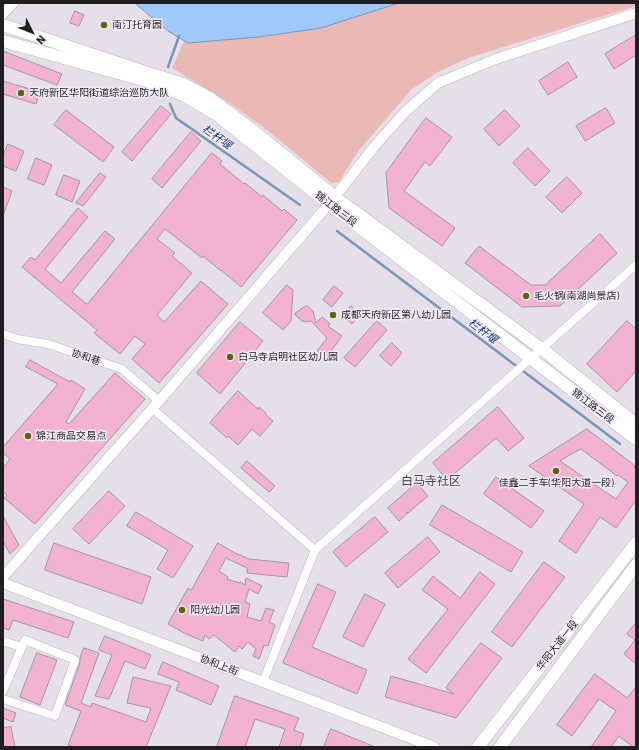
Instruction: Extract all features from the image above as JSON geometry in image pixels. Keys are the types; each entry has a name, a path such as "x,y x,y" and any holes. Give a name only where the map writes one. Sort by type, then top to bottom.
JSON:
{"main road":[{"name":"锦江路三段","path":"3,25 183,84 204,94 250,128 523,365 636,439"},
{"name":"锦江路三段","path":"3,41 143,80 185,96 217,115 332,200 542,349 636,424"},
{"name":"华阳大道一段","path":"478,747 636,543"},
{"name":"华阳大道一段","path":"500,747 636,565"}],"street":[{"path":"3,14 13,3"},
{"path":"3,577 156,405 332,200 378,142 406,112 438,83 494,60 636,13"},
{"path":"263,682 315,550 636,265"},
{"name":"协和巷","path":"3,334 17,339 48,344 122,369 156,405 315,550"},
{"name":"协和上街","path":"3,583 434,747"},
{"path":"3,691 25,640 75,660 54,716 3,699"},
{"path":"3,641 21,647"}],"shaded area":[{"path":"399,3 636,3 636,6 468,58 438,72 412,89 359,150 339,182 331,183 267,130 228,102 172,68 184,41 188,43 259,37 321,28"}],"water":[{"path":"135,3 399,3 321,28 259,37 188,43 168,31"}],"building":[{"path":"75,11 84,15 79,26 70,23"},
{"path":"636,35 636,55 614,69 605,54"},
{"path":"3,51 62,74 57,85 3,65"},
{"path":"568,62 577,77 548,95 539,81"},
{"name":"天府新区华阳街道综治巡防大队","path":"3,81 40,92 36,104 3,94"},
{"path":"161,106 171,114 132,161 122,152"},
{"path":"606,108 615,123 585,141 576,126"},
{"path":"66,110 114,147 103,162 54,125"},
{"path":"505,110 520,126 499,146 484,129"},
{"path":"426,118 452,137 430,166 425,162 404,191 455,228 442,246 389,208 386,173"},
{"path":"191,132 201,141 162,188 152,179"},
{"path":"8,144 24,151 16,171 3,166 3,156"},
{"path":"528,148 550,171 535,186 513,163"},
{"path":"212,153 222,161 220,164 244,184 245,183 262,197 263,195 282,211 284,209 297,220 241,287 203,256 202,258 165,229 157,239 175,253 172,256 192,273 157,315 164,322 201,281 228,304 159,383 132,359 145,344 135,336 120,354 94,333 97,330 22,267 31,257 35,260 78,208 88,217 45,269 61,283 105,231 115,239 72,292 87,304"},
{"path":"36,158 52,165 44,185 28,179"},
{"path":"100,173 106,177 83,206 76,203"},
{"path":"64,175 80,181 72,202 56,195"},
{"path":"567,177 582,193 562,213 546,197"},
{"path":"3,187 12,191 4,213 3,213"},
{"path":"600,234 617,253 560,306 522,307 465,263 479,246 531,285 545,285"},
{"path":"287,285 293,290 291,321 283,330 263,313"},
{"path":"334,286 343,293 332,307 323,300"},
{"path":"307,306 313,311 316,323 322,317 330,324 328,326 342,336 326,358 317,351 327,338 311,321 302,321 294,314"},
{"path":"351,306 361,315 352,324 343,316"},
{"path":"377,321 387,330 355,367 344,358"},
{"path":"627,321 636,329 636,371 617,392 587,364"},
{"name":"白马寺启明社区幼儿园","path":"240,322 263,341 220,394 197,373"},
{"path":"392,343 402,353 391,366 380,356"},
{"path":"30,360 70,382 71,380 85,389 66,422 69,424 115,373 145,399 35,524 4,498 7,495 3,491 3,468 10,459 3,453 3,447 58,384 26,367"},
{"path":"238,391 258,409 259,407 266,413 265,414 273,421 260,436 252,429 238,445 228,436 227,438 210,423"},
{"path":"498,407 524,438 508,451 496,438 447,480 433,463"},
{"name":"佳鑫二手车(华阳大道一段)","path":"587,429 634,465 636,470 636,500 616,528 600,517 576,553 559,541 584,504 529,466","holes":["581,449 617,476 618,475 628,482 616,499 560,461"]},
{"path":"247,461 275,486 269,492 241,468"},
{"path":"496,477 544,511 531,528 484,494"},
{"path":"417,483 428,496 399,521 388,508"},
{"path":"109,491 125,506 89,544 73,529"},
{"path":"442,505 523,552 511,572 430,525"},
{"path":"136,512 193,546 173,578 157,569 168,550 127,526"},
{"path":"3,516 19,545 10,554 3,541"},
{"path":"375,517 388,532 346,567 333,552"},
{"path":"428,537 440,552 398,588 385,573"},
{"path":"54,543 151,577 142,604 45,570"},
{"path":"218,543 249,559 289,563 287,577 247,573 247,568 226,558 219,571 228,577 227,579 240,582 245,585 246,578 262,586 258,594 249,589 245,602 250,604 247,617 261,621 266,608 274,610 269,622 275,625 268,646 264,645 259,659 253,656 256,649 248,642 242,649 239,646 235,652 214,635 209,639 205,635 203,641 168,624 188,588 191,590"},
{"path":"544,562 565,577 512,647 492,632"},
{"path":"480,572 495,584 426,673 408,659 448,609 422,590 433,576 460,598"},
{"path":"318,584 336,592 312,647 367,670 357,694 283,663"},
{"path":"365,594 385,604 363,647 343,637"},
{"path":"3,599 74,622 68,638 13,620 9,630 3,628"},
{"path":"636,623 636,664 624,654 635,640 627,634"},
{"path":"105,636 151,655 145,669 125,661 109,699 95,696 112,655 99,650"},
{"path":"481,643 502,658 456,718 385,697 391,676 454,694 446,688"},
{"path":"84,648 99,653 81,703 91,707 92,703 146,722 151,708 127,703 133,677 171,686 146,747 74,747 68,745 81,711 65,705"},
{"path":"37,653 57,660 40,705 20,697"},
{"path":"163,662 219,686 211,705 176,690 179,682 158,674"},
{"path":"595,674 627,698 636,687 636,747 633,747 619,736 611,747 591,747 616,711 599,699 572,736 557,725"},
{"path":"235,696 299,718 294,730 304,734 300,747 279,747 285,729 255,719 245,747 217,747"},
{"path":"3,708 16,713 13,722 3,718"},
{"path":"11,727 15,747 3,747 3,728"},
{"path":"331,729 375,747 324,747"}],"waterway":[{"name":"栏杆堰","path":"168,67 179,36"},
{"name":"栏杆堰","path":"170,104 176,118 300,205"},
{"name":"栏杆堰","path":"337,231 620,444"}],"place":[{"name":"南汀托育园","path":"104,25"},
{"name":"天府新区华阳街道综治巡防大队","path":"21,93"},
{"name":"毛火锅(南湖尚景店)","path":"526,296"},
{"name":"成都天府新区第八幼儿园","path":"333,315"},
{"name":"白马寺启明社区幼儿园","path":"230,357"},
{"name":"锦江商品交易点","path":"28,436"},
{"name":"佳鑫二手车(华阳大道一段)","path":"556,471"},
{"name":"阳光幼儿园","path":"182,610"}],"district":[{"name":"白马寺社区","path":"431,481"}]}
